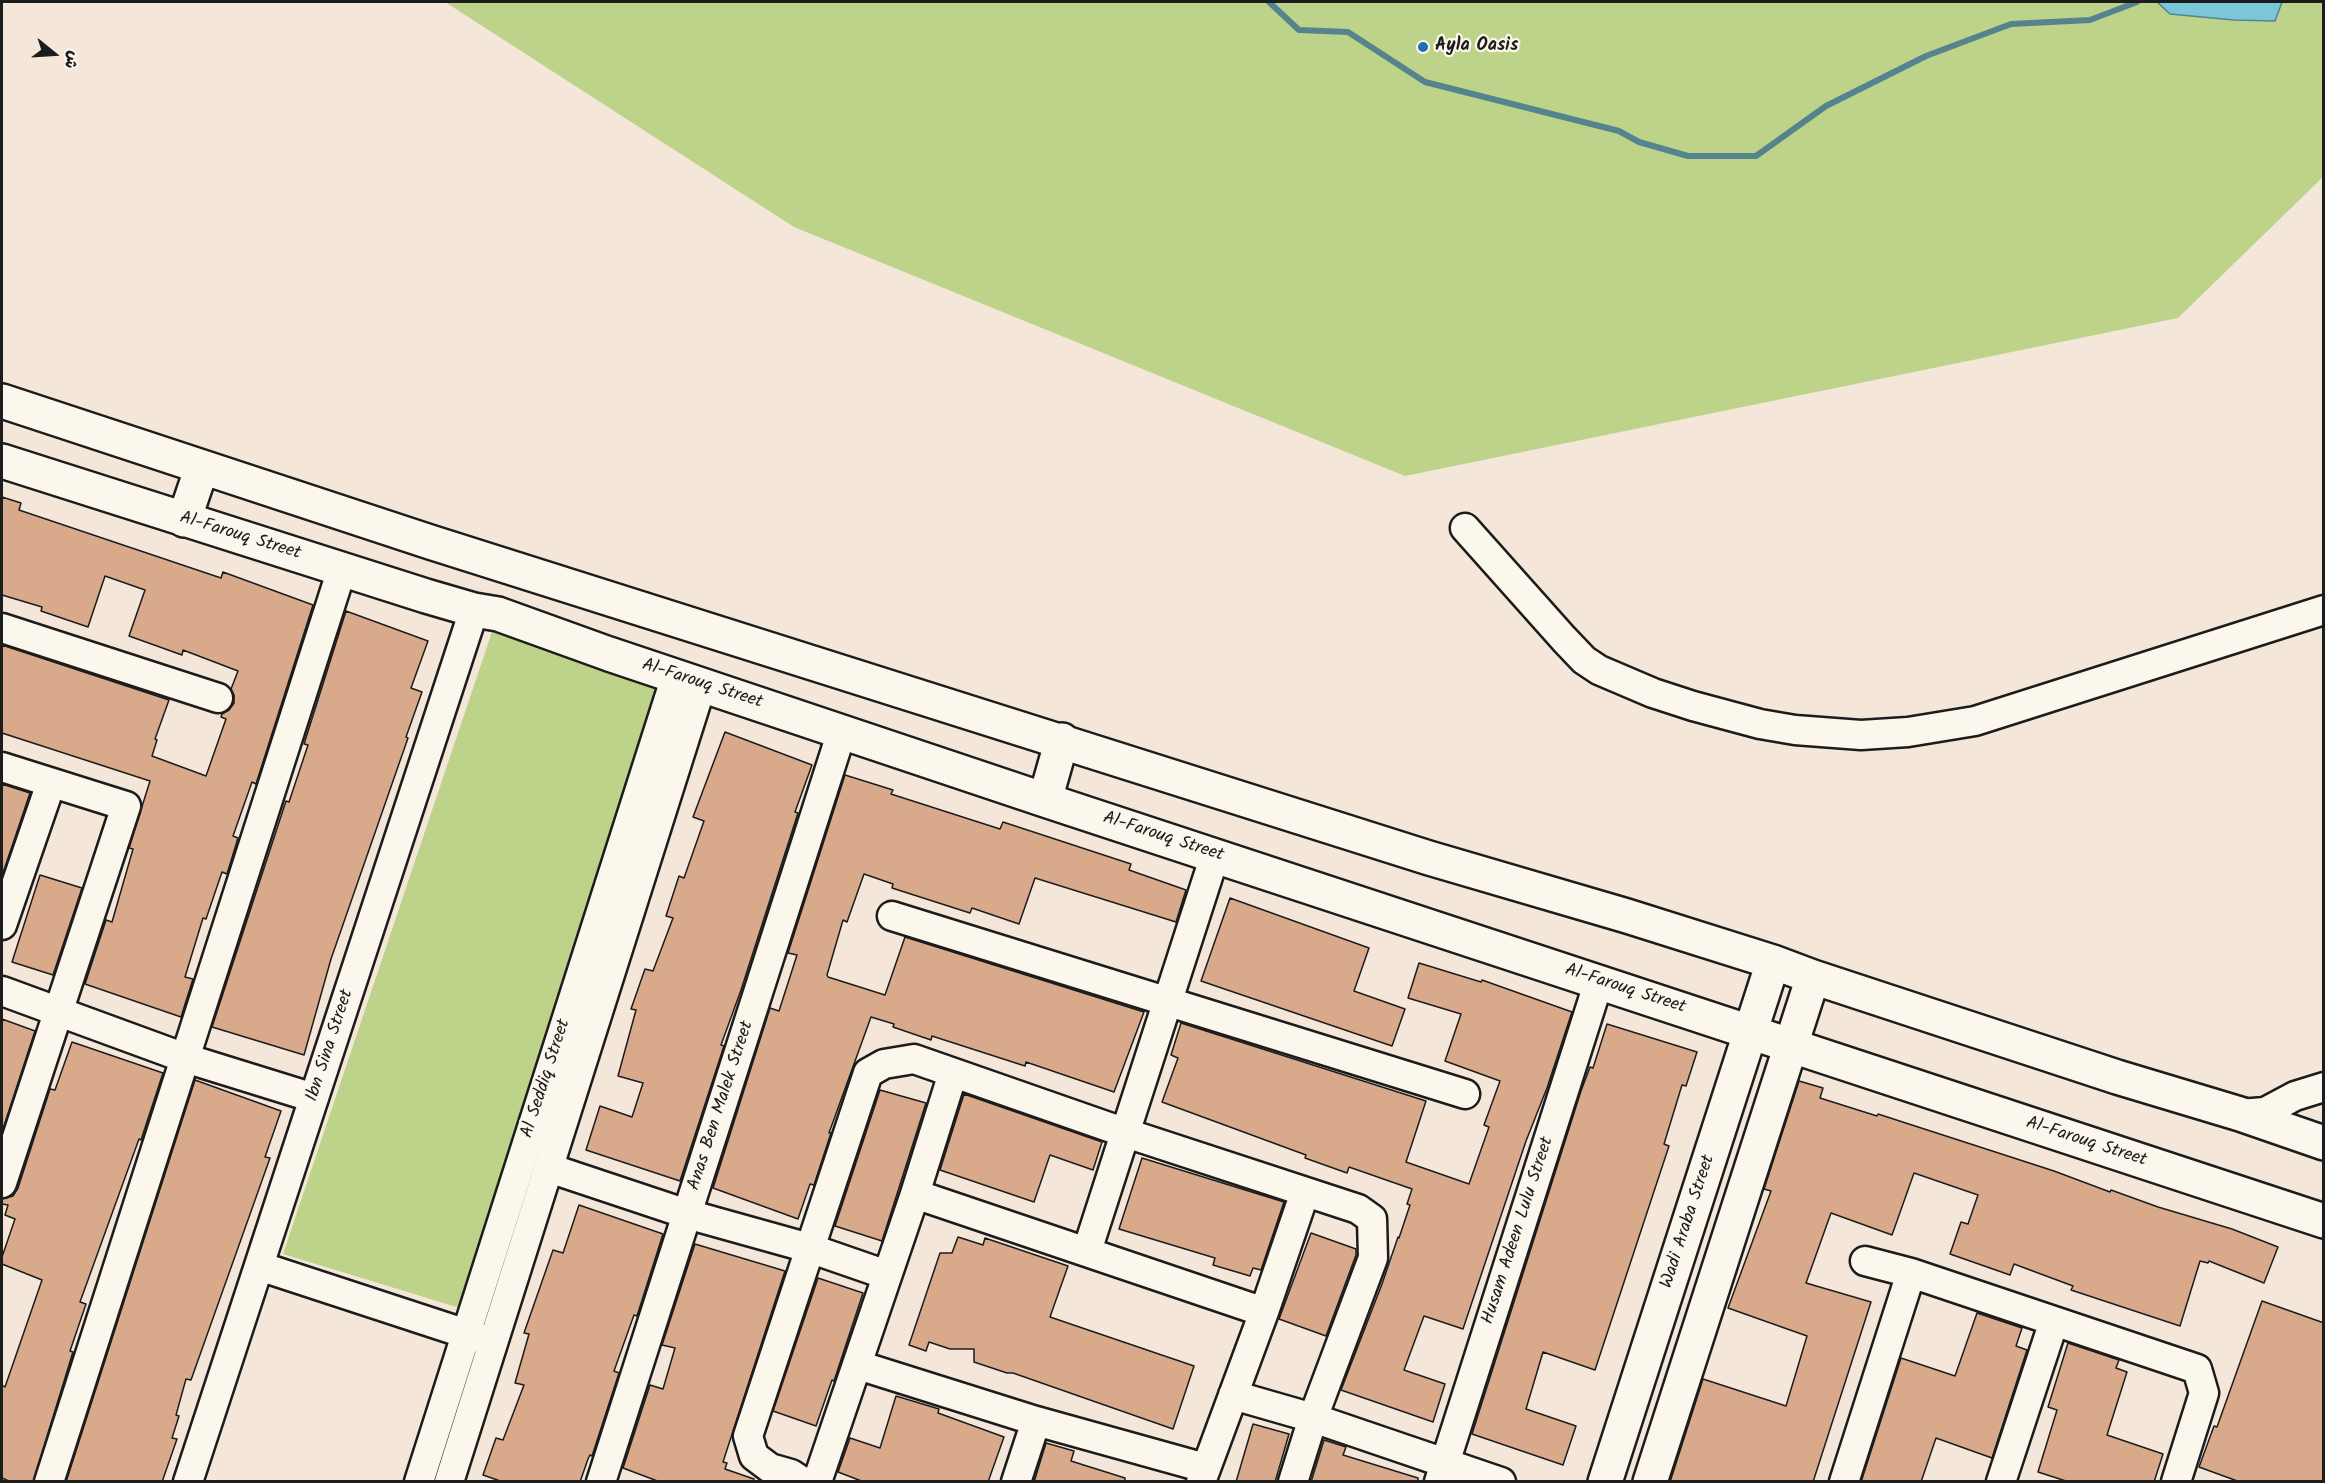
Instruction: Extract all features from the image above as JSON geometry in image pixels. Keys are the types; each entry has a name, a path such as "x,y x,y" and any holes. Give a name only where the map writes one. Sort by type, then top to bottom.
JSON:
{"main road":[{"path":"2,400 430,542 1430,858 1773,962 2105,1073 2240,1114 2324,1143"},
{"name":"Al-Farouq Street","path":"2,461 474,610 498,614 1045,800 2324,1221"},
{"path":"184,520 202,466"},
{"path":"1045,800 1062,740"},
{"name":"Wadi Araba Street","path":"1605,1482 1773,962"},
{"path":"1650,1482 1813,977"}],"street":[{"path":"1465,528 1564,639 1584,660 1599,670 1653,693 1693,706 1760,724 1795,730 1861,735 1917,730 1975,721 2324,610"},
{"path":"50,1482 342,569"},
{"name":"Ibn Sina Street","path":"188,1482 474,610"},
{"path":"2,628 218,698"},
{"name":"Al Seddiq Street","path":"449,1482 549,1168 689,680"},
{"name":"Al Seddiq Street","path":"418,1482 465,1335 689,680"},
{"name":"Anas Ben Malek Street","path":"602,1482 842,731"},
{"path":"2,766 126,806 2,1183"},
{"path":"2,925 7,894 51,783"},
{"path":"1087,1251 1215,855"},
{"path":"892,916 1465,1094"},
{"name":"Husam Adeen Lulu Street","path":"1442,1472 1599,981"},
{"path":"2,991 185,1058 314,1098"},
{"path":"803,1482 791,1474 770,1468 754,1456 748,1436 868,1073 884,1064 914,1059 1126,1133 1358,1209 1372,1219 1373,1258 1313,1418 1293,1482"},
{"path":"817,1482 915,1194 953,1073"},
{"path":"2240,1114 2265,1112 2295,1096 2324,1087"},
{"path":"549,1168 687,1214 809,1248 887,1275"},
{"path":"858,1365 1203,1475 1264,1312 1305,1192"},
{"path":"915,1194 1264,1312"},
{"path":"1865,1262 1911,1273 2196,1368 2204,1393 2176,1482"},
{"path":"259,1266 465,1335 493,1342"},
{"path":"1844,1482 1911,1273"},
{"path":"2001,1482 2054,1321"},
{"path":"1233,1395 1313,1418 1442,1472 1501,1482"},
{"path":"1016,1482 1036,1421"}],"green space":[{"path":"445,2 2323,2 2323,177 2178,318 1405,476 794,227"},
{"path":"498,614 676,676 473,1312 283,1254"}],"water":[{"path":"2157,2 2282,2 2275,21 2170,14"}],"building":[{"path":"2,497 21,503 19,510 221,578 223,572 313,605 256,784 252,782 233,836 238,838 227,874 222,872 206,919 203,918 185,977 193,979 181,1017 85,984 106,920 112,922 133,849 129,848 150,781 2,733 2,645 169,700 155,739 157,740 152,756 206,776 226,719 221,717 222,714 234,703 231,689 238,671 183,650 182,655 129,636 145,590 105,576 88,627 41,611 42,607 2,595"},
{"path":"346,611 428,641 411,688 422,692 331,959 304,1055 212,1027 286,801 289,802 308,745 304,744"},
{"path":"725,732 812,765 795,812 798,813 741,990 721,1045 724,1046 680,1181 586,1150 600,1106 632,1117 643,1083 618,1076 636,1010 631,1009 645,969 653,971 673,918 666,916 679,876 684,878 704,821 693,817"},
{"path":"845,775 893,790 891,794 1000,829 1003,822 1131,864 1129,870 1186,890 1176,922 1035,878 1019,924 972,908 970,913 892,888 893,884 864,874 847,922 843,920 828,977 885,995 905,937 1144,1012 1114,1092 1026,1062 1025,1066 932,1036 931,1040 871,1017 829,1133 831,1133 814,1185 810,1184 798,1219 713,1188 770,1008 779,1011 797,955 788,953"},
{"path":"2,784 30,793 2,876"},
{"path":"40,875 82,888 53,975 12,962"},
{"path":"1230,898 1369,948 1354,991 1405,1009 1392,1046 1201,981"},
{"path":"1419,963 1481,982 1482,980 1572,1012 1463,1329 1424,1316 1404,1370 1445,1384 1433,1422 1341,1390 1399,1238 1410,1205 1407,1204 1412,1189 1349,1167 1347,1173 1305,1158 1306,1155 1162,1102 1178,1058 1171,1055 1181,1023 1426,1101 1406,1162 1469,1184 1489,1127 1484,1125 1500,1081 1445,1061 1461,1014 1408,998"},
{"path":"2,1019 35,1031 2,1132"},
{"path":"1607,1024 1697,1052 1686,1086 1682,1085 1664,1144 1669,1146 1595,1370 1543,1352 1526,1409 1576,1426 1563,1465 1472,1434 1581,1091 1590,1067 1593,1068"},
{"path":"72,1042 163,1073 141,1140 139,1139 80,1302 86,1304 70,1351 73,1352 33,1482 11,1482 2,1478 2,1385 5,1387 42,1280 2,1264 2,1257 15,1219 5,1215 8,1205 2,1204 2,1199 13,1196 18,1188 50,1089 55,1090"},
{"path":"195,1080 281,1111 265,1157 270,1158 191,1380 186,1379 172,1438 177,1439 162,1482 66,1482"},
{"path":"1799,1081 1823,1088 1820,1098 1877,1116 1878,1114 2054,1171 2110,1192 2111,1190 2232,1229 2278,1247 2264,1283 2209,1261 2208,1263 2200,1261 2180,1326 2071,1290 2073,1286 2014,1264 2010,1275 1950,1254 1961,1222 1968,1224 1978,1195 1914,1173 1892,1235 1831,1213 1806,1283 1871,1302 1813,1482 1670,1482 1703,1379 1786,1406 1807,1336 1728,1308 1771,1191 1764,1189"},
{"path":"880,1090 926,1103 882,1241 835,1226"},
{"path":"964,1094 1102,1142 1093,1170 1050,1155 1034,1202 940,1170"},
{"path":"1142,1158 1284,1202 1261,1270 1253,1268 1250,1276 1213,1265 1215,1258 1119,1229"},
{"path":"579,1205 663,1234 637,1316 634,1315 614,1371 619,1373 592,1456 590,1455 588,1459 580,1482 503,1482 483,1475 496,1438 503,1440 524,1385 515,1383 529,1334 524,1333 553,1250 563,1253"},
{"path":"1311,1233 1356,1249 1356,1255 1326,1336 1279,1319"},
{"path":"958,1237 983,1245 985,1238 1068,1266 1050,1317 1194,1366 1173,1429 1013,1373 974,1362 974,1349 950,1349 929,1342 926,1351 909,1345 940,1253 952,1253"},
{"path":"695,1244 785,1271 723,1462 727,1463 725,1469 754,1479 753,1482 660,1482 623,1468 650,1385 663,1389 675,1348 662,1345"},
{"path":"818,1278 863,1293 834,1381 832,1380 816,1426 773,1411"},
{"path":"2262,1301 2324,1323 2324,1482 2240,1482 2199,1467 2214,1426 2217,1427"},
{"path":"1977,1313 2022,1328 2016,1346 2027,1350 1992,1458 1936,1438 1921,1482 1861,1482 1901,1358 1955,1376"},
{"path":"2068,1343 2119,1360 2116,1368 2127,1372 2107,1435 2163,1454 2154,1482 2069,1482 2038,1472 2057,1410 2048,1407"},
{"path":"896,1396 939,1409 938,1413 1004,1437 988,1482 864,1482 838,1472 850,1438 880,1448"},
{"path":"1253,1424 1289,1434 1275,1482 1236,1482"},
{"path":"1324,1440 1346,1447 1343,1455 1418,1478 1418,1482 1311,1482"},
{"path":"1046,1443 1074,1451 1071,1461 1125,1478 1125,1482 1034,1482"}],"waterway":[{"path":"1269,2 1299,30 1348,32 1425,82 1619,131 1639,142 1688,156 1756,156 1826,106 1926,56 2011,24 2090,20 2137,2"}],"place":[{"name":"Ayla Oasis","path":"1423,47"}]}
